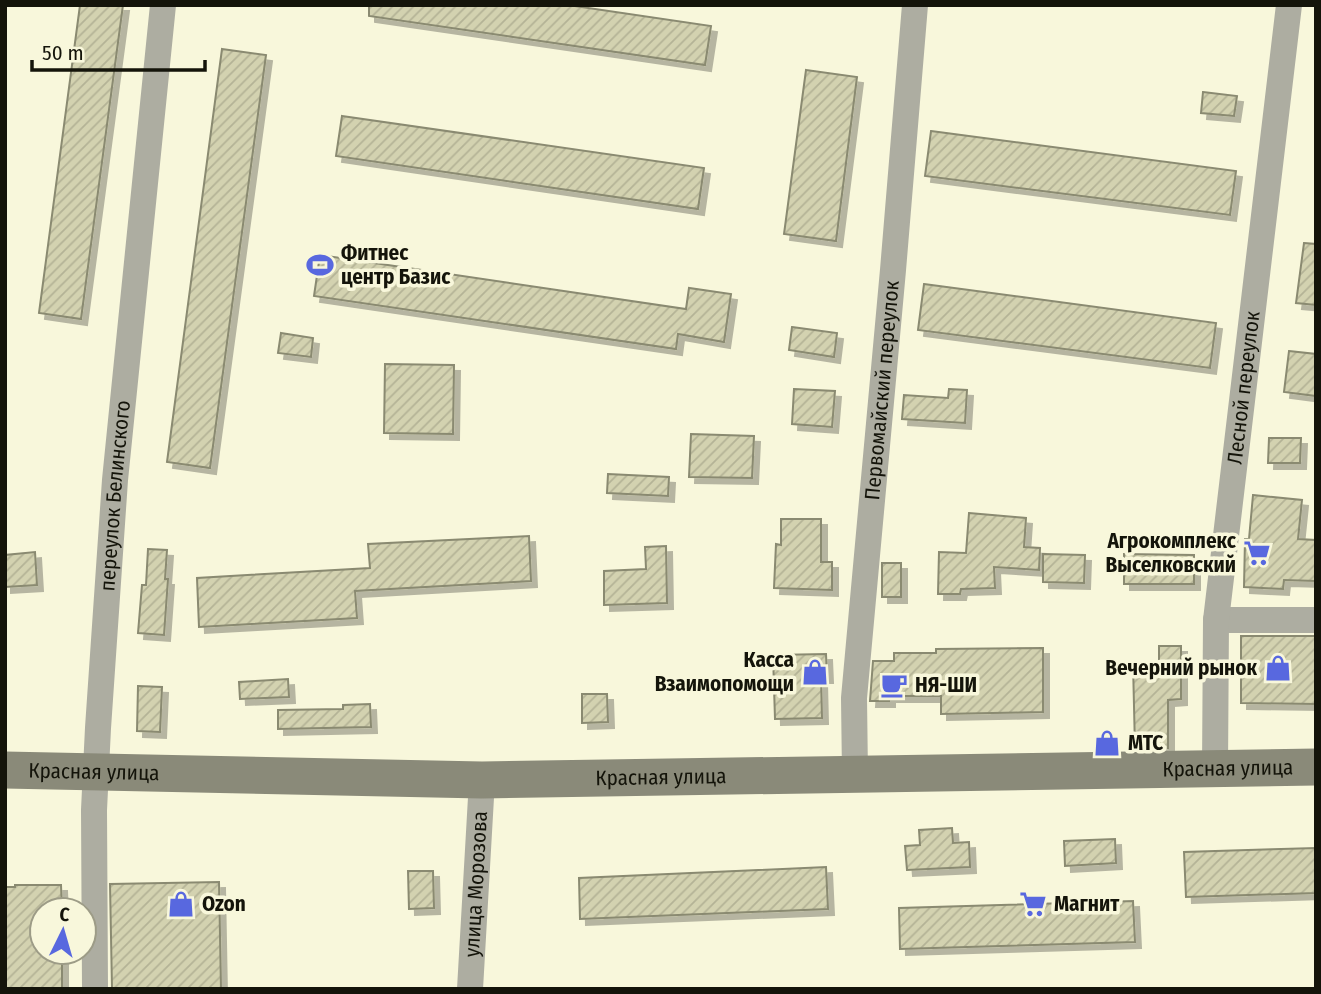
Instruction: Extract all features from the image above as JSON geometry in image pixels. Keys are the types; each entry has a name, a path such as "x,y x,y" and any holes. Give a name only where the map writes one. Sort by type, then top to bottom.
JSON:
{"main road":[{"name":"Красная улица","path":"5,770 482,780 1316,767"}],"street":[{"name":"переулок Белинского","path":"95,989 95,772 116,480 163,5"},
{"name":"Первомайский переулок","path":"855,774 854,698 915,5"},
{"name":"Лесной переулок","path":"1215,769 1216,620 1289,5"},
{"path":"1216,620 1316,620"},
{"name":"улица Морозова","path":"470,989 482,780"}],"building":[{"path":"80,5 123,5 81,319 39,313"},
{"path":"369,5 568,5 711,26 705,65 369,16"},
{"path":"222,49 266,55 210,468 167,462"},
{"path":"806,70 857,77 836,241 784,234"},
{"path":"1203,92 1237,96 1234,116 1201,113"},
{"path":"342,116 704,168 698,209 336,156"},
{"path":"931,131 1236,171 1230,215 925,176"},
{"path":"1304,243 1316,244 1316,305 1296,303"},
{"path":"320,255 686,309 689,288 731,294 724,342 678,334 676,349 314,296"},
{"path":"924,284 1216,323 1210,368 918,330"},
{"path":"792,327 837,333 834,357 789,350"},
{"path":"281,333 313,338 311,357 278,353"},
{"path":"1289,351 1316,354 1316,396 1284,392"},
{"path":"385,364 454,365 453,434 384,433"},
{"path":"794,389 835,391 832,427 792,424"},
{"path":"949,389 967,390 965,423 902,419 904,395 948,398"},
{"path":"691,434 754,436 752,478 689,477"},
{"path":"1269,438 1301,438 1300,463 1268,463"},
{"path":"608,474 669,477 668,496 607,493"},
{"path":"1253,495 1302,500 1298,539 1316,540 1316,581 1284,580 1283,589 1244,587 1245,539 1249,539"},
{"path":"969,513 1026,518 1024,547 1040,548 1039,570 994,567 995,588 961,589 960,594 938,594 939,552 966,553"},
{"path":"781,519 821,519 821,562 832,562 832,590 774,588 776,544 781,545"},
{"path":"529,536 531,581 355,591 357,618 199,627 197,578 370,568 368,544"},
{"path":"666,546 667,603 604,605 604,571 646,569 645,547"},
{"path":"148,549 167,550 164,635 138,633 142,585 146,585"},
{"path":"35,552 37,585 5,587 5,555"},
{"path":"1043,554 1085,555 1084,583 1043,582"},
{"path":"1124,554 1194,555 1194,584 1124,584"},
{"path":"882,563 901,563 901,597 882,597"},
{"name":"Вечерний рынок","path":"1241,636 1316,636 1316,704 1241,703"},
{"path":"1159,646 1181,646 1181,699 1168,700 1168,748 1135,749 1133,663 1159,663"},
{"path":"1043,648 1043,712 941,714 941,696 889,696 889,701 870,701 873,661 894,661 894,653 936,653 936,649"},
{"path":"826,654 827,677 821,677 822,718 775,719 773,655"},
{"path":"288,679 289,697 240,699 239,682"},
{"path":"138,686 162,687 160,732 137,731"},
{"path":"582,694 607,694 608,722 582,723"},
{"path":"370,704 371,727 278,729 278,710 343,709 343,705"},
{"path":"952,828 953,843 969,842 970,867 907,870 905,846 920,845 919,830"},
{"path":"1115,839 1116,863 1065,866 1064,841"},
{"path":"1316,848 1316,893 1186,897 1184,852"},
{"path":"826,867 828,909 580,919 579,878"},
{"path":"408,871 433,871 434,908 409,909"},
{"path":"219,882 221,989 112,989 110,884"},
{"path":"61,885 61,896 28,896 28,966 62,966 62,989 5,989 5,887"},
{"path":"1133,901 1135,942 900,949 899,908"}],"place":[{"name":"Фитнес центр Базис","path":"320,265"},
{"name":"Агрокомплекс Выселковский","path":"1257,553"},
{"name":"Вечерний рынок","path":"1278,668"},
{"name":"Касса Взаимопомощи","path":"815,672"},
{"name":"НЯ-ШИ","path":"894,685"},
{"name":"МТС","path":"1107,743"},
{"name":"Ozon","path":"181,904"},
{"name":"Магнит","path":"1033,904"}]}
